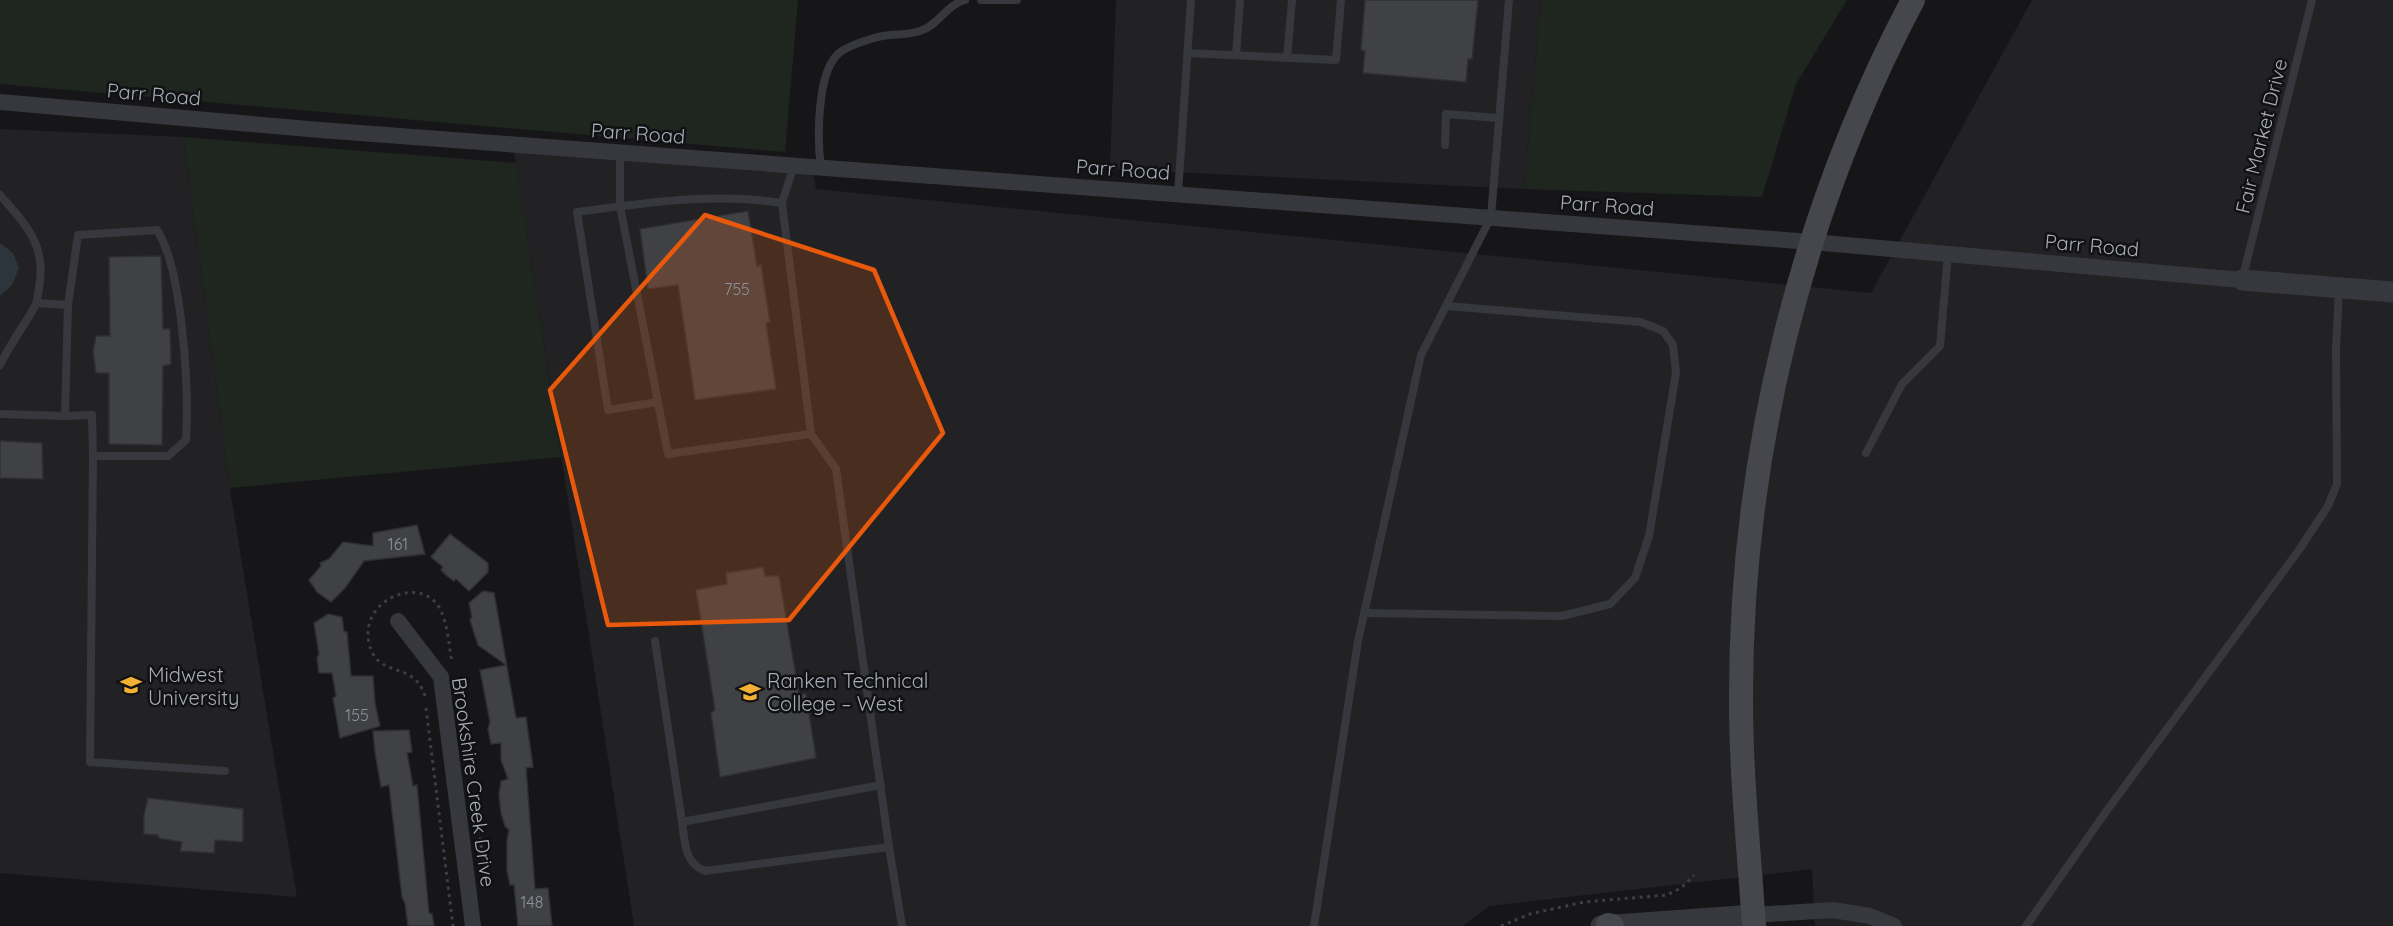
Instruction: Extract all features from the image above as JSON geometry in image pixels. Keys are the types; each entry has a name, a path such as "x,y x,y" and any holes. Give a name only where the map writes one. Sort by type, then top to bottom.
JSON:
{"main road":[{"path":"1754,920 1744,784 1741,701 1754,509 1775,386 1787,330 1812,242 1854,127 1884,58 1913,0"}],"street":[{"name":"Parr Road","path":"0,102 320,130 1812,242 2242,280"},
{"path":"2242,280 2393,292"},
{"name":"Brookshire Creek Drive","path":"398,621 441,677 472,926"},
{"path":"1607,926 1754,920 1833,909 1869,916 1894,926"}],"lane":[{"path":"821,167 819,152 823,85 828,68 837,54 875,38 921,31 936,22 956,2 964,0"},
{"path":"981,0 1017,0"},
{"path":"1179,194 1191,0"},
{"path":"1236,55 1240,0"},
{"path":"1287,58 1292,0"},
{"path":"1188,53 1336,60 1341,0"},
{"path":"1314,926 1364,613 1421,355 1491,217 1509,0"},
{"name":"Fair Market Drive","path":"2242,280 2312,0"},
{"path":"1445,145 1446,114 1499,118"},
{"path":"620,153 620,206 668,454 811,434"},
{"path":"794,165 782,203 811,434 836,469 902,926"},
{"path":"0,195 20,218 37,244 43,270 37,303 0,365"},
{"path":"658,402 608,410 577,212 695,199 752,198 782,203"},
{"path":"65,416 69,305 78,235 157,230 166,244 180,321 188,410 186,440 168,456 93,456"},
{"path":"1866,453 1902,384 1940,346 1948,254"},
{"path":"2026,926 2105,813 2299,550 2328,506 2337,484 2336,349 2339,288"},
{"path":"37,303 69,305"},
{"path":"1364,613 1562,616 1610,604 1635,578 1649,536 1676,373 1673,345 1663,331 1641,322 1446,306"},
{"path":"0,414 92,415 90,762 225,771"},
{"path":"655,641 688,859 696,867 705,871 889,847"},
{"path":"682,822 881,785"}],"path":[{"path":"1501,926 1549,909 1584,902 1667,895 1682,888 1694,875"}],"highlighted area":[{"path":"705,215 874,270 943,433 789,620 608,625 550,390"}],"shaded area":[{"path":"0,0 798,0 785,152 0,84"},
{"path":"1116,0 1541,0 1524,189 1110,169"},
{"path":"1541,0 1847,0 1796,84 1762,197 1524,189"},
{"path":"2032,0 2393,0 2393,926 1815,926 1812,869 1489,906 1463,926 634,926 513,145 812,167 816,189 1871,293"},
{"name":"Midwest University","path":"0,129 183,137 231,496 297,897 0,873"},
{"path":"183,137 516,163 561,457 230,488"},
{"path":"0,243 13,253 19,268 12,285 0,296"}],"building":[{"path":"1365,0 1478,0 1472,59 1468,59 1466,82 1363,73 1365,51 1361,50"},
{"path":"748,211 757,266 761,265 770,322 766,323 776,389 695,400 678,285 648,289 640,229"},
{"path":"161,256 163,329 170,329 171,364 163,366 162,445 109,444 109,373 96,373 93,352 96,336 110,336 109,257"},
{"path":"0,441 42,443 43,479 0,478"},
{"path":"417,525 425,554 364,561 345,588 331,602 317,592 309,580 321,566 320,563 329,559 343,542 373,546 373,533"},
{"path":"450,534 488,563 488,572 469,591 456,579 454,581 447,576 441,570 443,567 431,557"},
{"path":"763,567 765,576 779,576 799,694 806,694 816,758 720,777 711,713 715,710 696,590 727,584 726,573"},
{"path":"483,591 494,593 516,718 526,717 533,767 526,768 535,889 548,888 552,926 518,926 514,885 510,885 507,871 509,830 505,826 501,813 499,794 501,781 508,779 501,760 501,743 491,744 488,729 490,722 480,670 506,665 478,645 470,620 472,617 469,603"},
{"path":"328,614 342,617 344,632 347,632 351,676 373,676 375,704 380,726 340,738 333,698 336,696 332,673 319,673 317,658 319,654 314,623"},
{"path":"409,730 412,752 407,753 413,786 417,785 429,913 432,914 434,926 408,926 402,897 389,785 381,787 375,752 373,731"},
{"path":"148,798 243,809 243,842 215,840 214,853 180,851 182,842 159,838 158,835 144,834 144,815"}],"place":[{"name":"Midwest University","path":"131,685"},
{"name":"Ranken Technical College – West","path":"750,692"}]}
